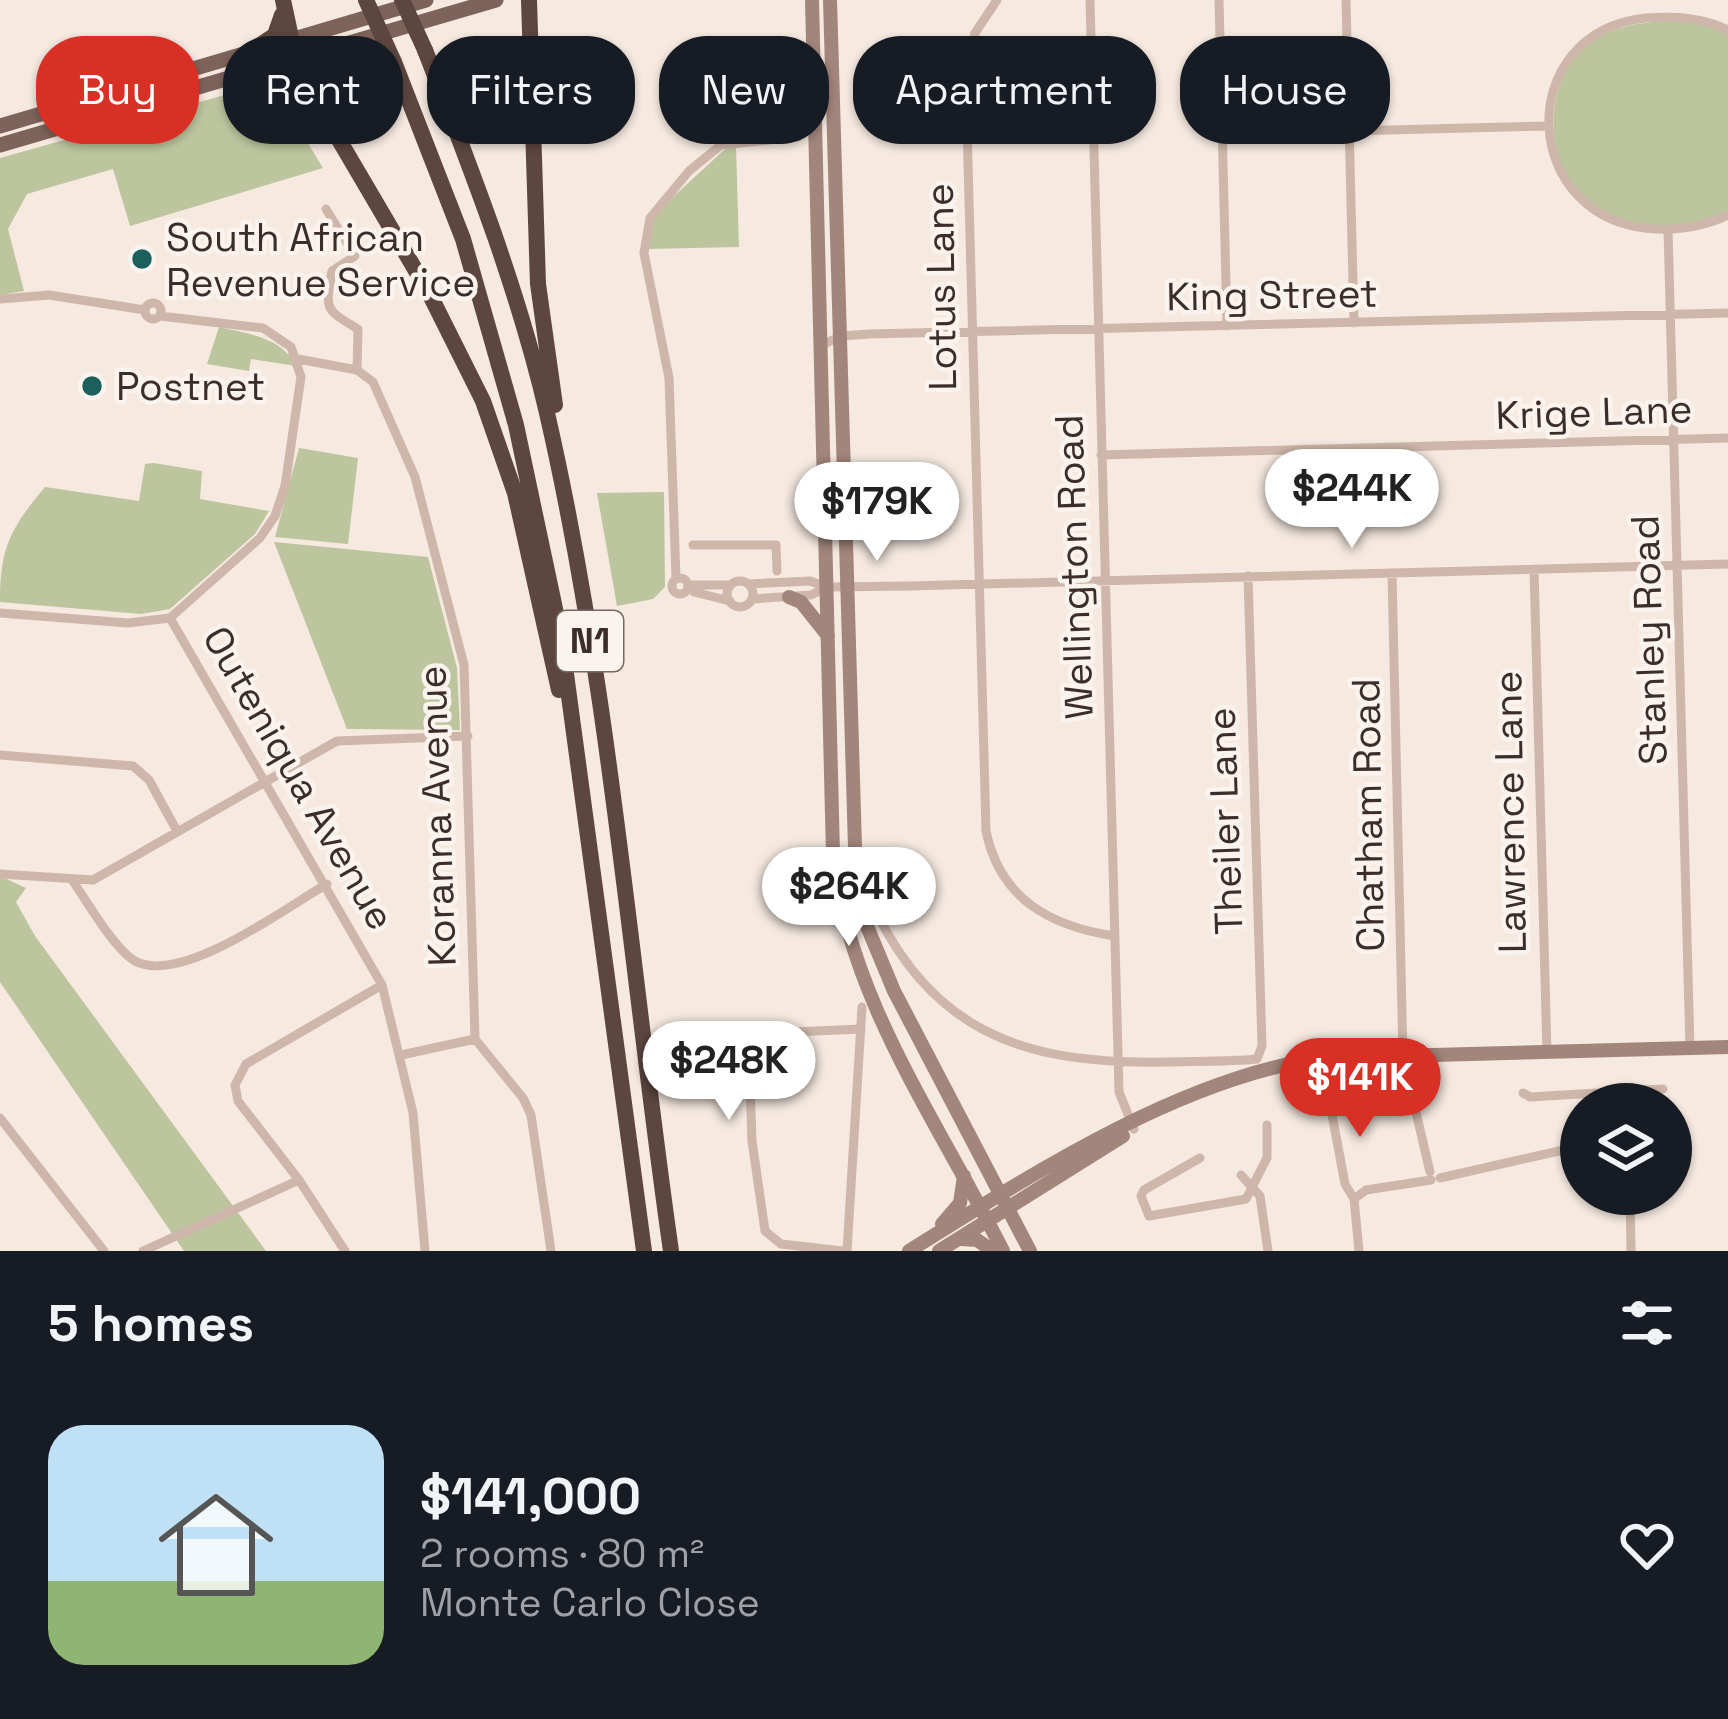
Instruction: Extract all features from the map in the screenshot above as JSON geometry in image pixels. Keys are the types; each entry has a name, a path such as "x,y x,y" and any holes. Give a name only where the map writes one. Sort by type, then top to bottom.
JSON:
{"highway":[{"name":"N1","path":"365,0 463,239 517,425 561,637 644,1251"},
{"name":"N1","path":"402,0 500,249 546,410 581,587 671,1251"},
{"path":"283,1 288,36"},
{"path":"270,36 279,29 283,1"},
{"path":"535,4 540,306 579,539 581,587"},
{"path":"343,144 429,293 483,400 515,493 583,802"}],"main road":[{"path":"303,36 426,0"},
{"path":"375,36 496,0"},
{"path":"812,0 813,36"},
{"path":"815,36 820,11 830,3"},
{"path":"830,3 853,850 859,899 903,1010 1030,1251"},
{"path":"0,126 223,60"},
{"path":"0,145 223,81"},
{"path":"813,144 833,855 842,918 878,1016 1003,1251"},
{"path":"789,596 801,602 828,636"},
{"path":"909,1251 984,1214 1151,1116 1212,1089 1297,1063 1322,1058 1728,1047"},
{"path":"909,1251 954,1212 964,1174"},
{"path":"939,1251 984,1214"},
{"path":"958,1239 977,1240 993,1251"}],"street":[{"name":"Lotus Lane","path":"975,36 997,0"},
{"name":"Wellington Road","path":"1090,0 1118,1063 1120,1097 1132,1126"},
{"path":"1219,0 1227,326"},
{"path":"1346,0 1347,36"},
{"path":"1662,0 1662,16"},
{"path":"1728,30 1703,20 1662,16 1612,26 1578,50 1553,89 1548,126 1558,169 1582,202 1619,223 1668,230 1711,223 1728,215"},
{"path":"1390,130 1548,126"},
{"path":"727,144 716,148 654,210 646,235 644,254 668,378 676,578 672,591 678,595 687,588 810,581 827,587 1728,564"},
{"path":"799,144 814,167"},
{"name":"Lotus Lane","path":"967,144 984,810 992,855 1012,890 1039,914 1070,928 1114,936"},
{"path":"1349,144 1354,323"},
{"name":"Koranna Avenue","path":"326,209 355,256 332,271 329,308 358,329 357,370 376,387 422,499 464,665 475,1039"},
{"name":"Stanley Road","path":"1668,230 1690,1048"},
{"path":"0,613 128,622 170,618 260,538 275,516 285,486 301,377 289,343 269,330 160,312 149,318 145,310 49,296 4,302"},
{"name":"King Street","path":"820,346 841,336 1728,313"},
{"path":"298,358 357,370"},
{"name":"Krige Lane","path":"1101,455 1728,439"},
{"path":"693,545 776,545 777,571"},
{"name":"Lawrence Lane","path":"1534,569 1547,1053"},
{"name":"Chatham Road","path":"1392,573 1403,1057 1434,1174"},
{"name":"Theiler Lane","path":"1118,1063 1254,1060 1262,1046 1248,576"},
{"path":"730,601 728,590 733,584"},
{"path":"748,584 752,599"},
{"path":"687,588 741,607 752,599 811,595 827,587"},
{"name":"Outeniqua Avenue","path":"170,618 382,985 413,1113 424,1251"},
{"path":"0,874 93,880 347,738 468,736"},
{"path":"0,755 133,766 149,780 177,832"},
{"path":"72,880 127,954 153,966 195,959 327,884"},
{"path":"868,894 907,963 966,1020 1026,1050 1118,1063"},
{"path":"345,1251 238,1100 237,1077 258,1056 382,985"},
{"path":"861,1029 771,1033 756,1039 749,1052 752,1141 763,1227 774,1242 845,1251 861,1029 862,1007"},
{"path":"401,1054 475,1039 523,1099 531,1115 551,1251"},
{"path":"1523,1093 1560,1097"},
{"path":"1330,1104 1345,1184 1354,1199 1359,1251"},
{"path":"1200,1158 1144,1190 1141,1196 1149,1216 1243,1201 1267,1158 1267,1125"},
{"path":"2,1126 104,1251"},
{"path":"1354,1199 1366,1190 1560,1150"},
{"path":"1241,1175 1261,1202 1268,1251"},
{"path":"143,1251 299,1180"},
{"path":"1630,1215 1631,1251"}],"green space":[{"path":"1693,20 1728,32 1728,216 1660,227 1606,218 1576,193 1556,146 1557,94 1566,70 1581,50 1613,30"},
{"path":"223,95 223,144 308,144 323,168 130,226 113,169 27,194 8,229 24,291 0,295 0,158 50,144 199,144 199,102"},
{"path":"736,146 739,247 649,249 654,219 661,208 724,150"},
{"path":"219,327 273,343 296,366 251,359 249,371 207,364"},
{"path":"299,448 358,458 348,544 275,537"},
{"path":"1279,459 1324,459 1324,481 1280,482"},
{"path":"145,464 202,471 200,499 269,511 255,534 170,609 141,614 0,602 9,540 45,487 139,501"},
{"path":"664,492 665,587 653,599 617,606 597,493"},
{"path":"274,542 428,557 457,668 460,730 347,729"},
{"path":"0,876 26,888 16,902 35,936 266,1251 184,1251 0,982"}],"place":[{"name":"South African Revenue Service","path":"142,259"},
{"name":"Postnet","path":"92,386"}]}
